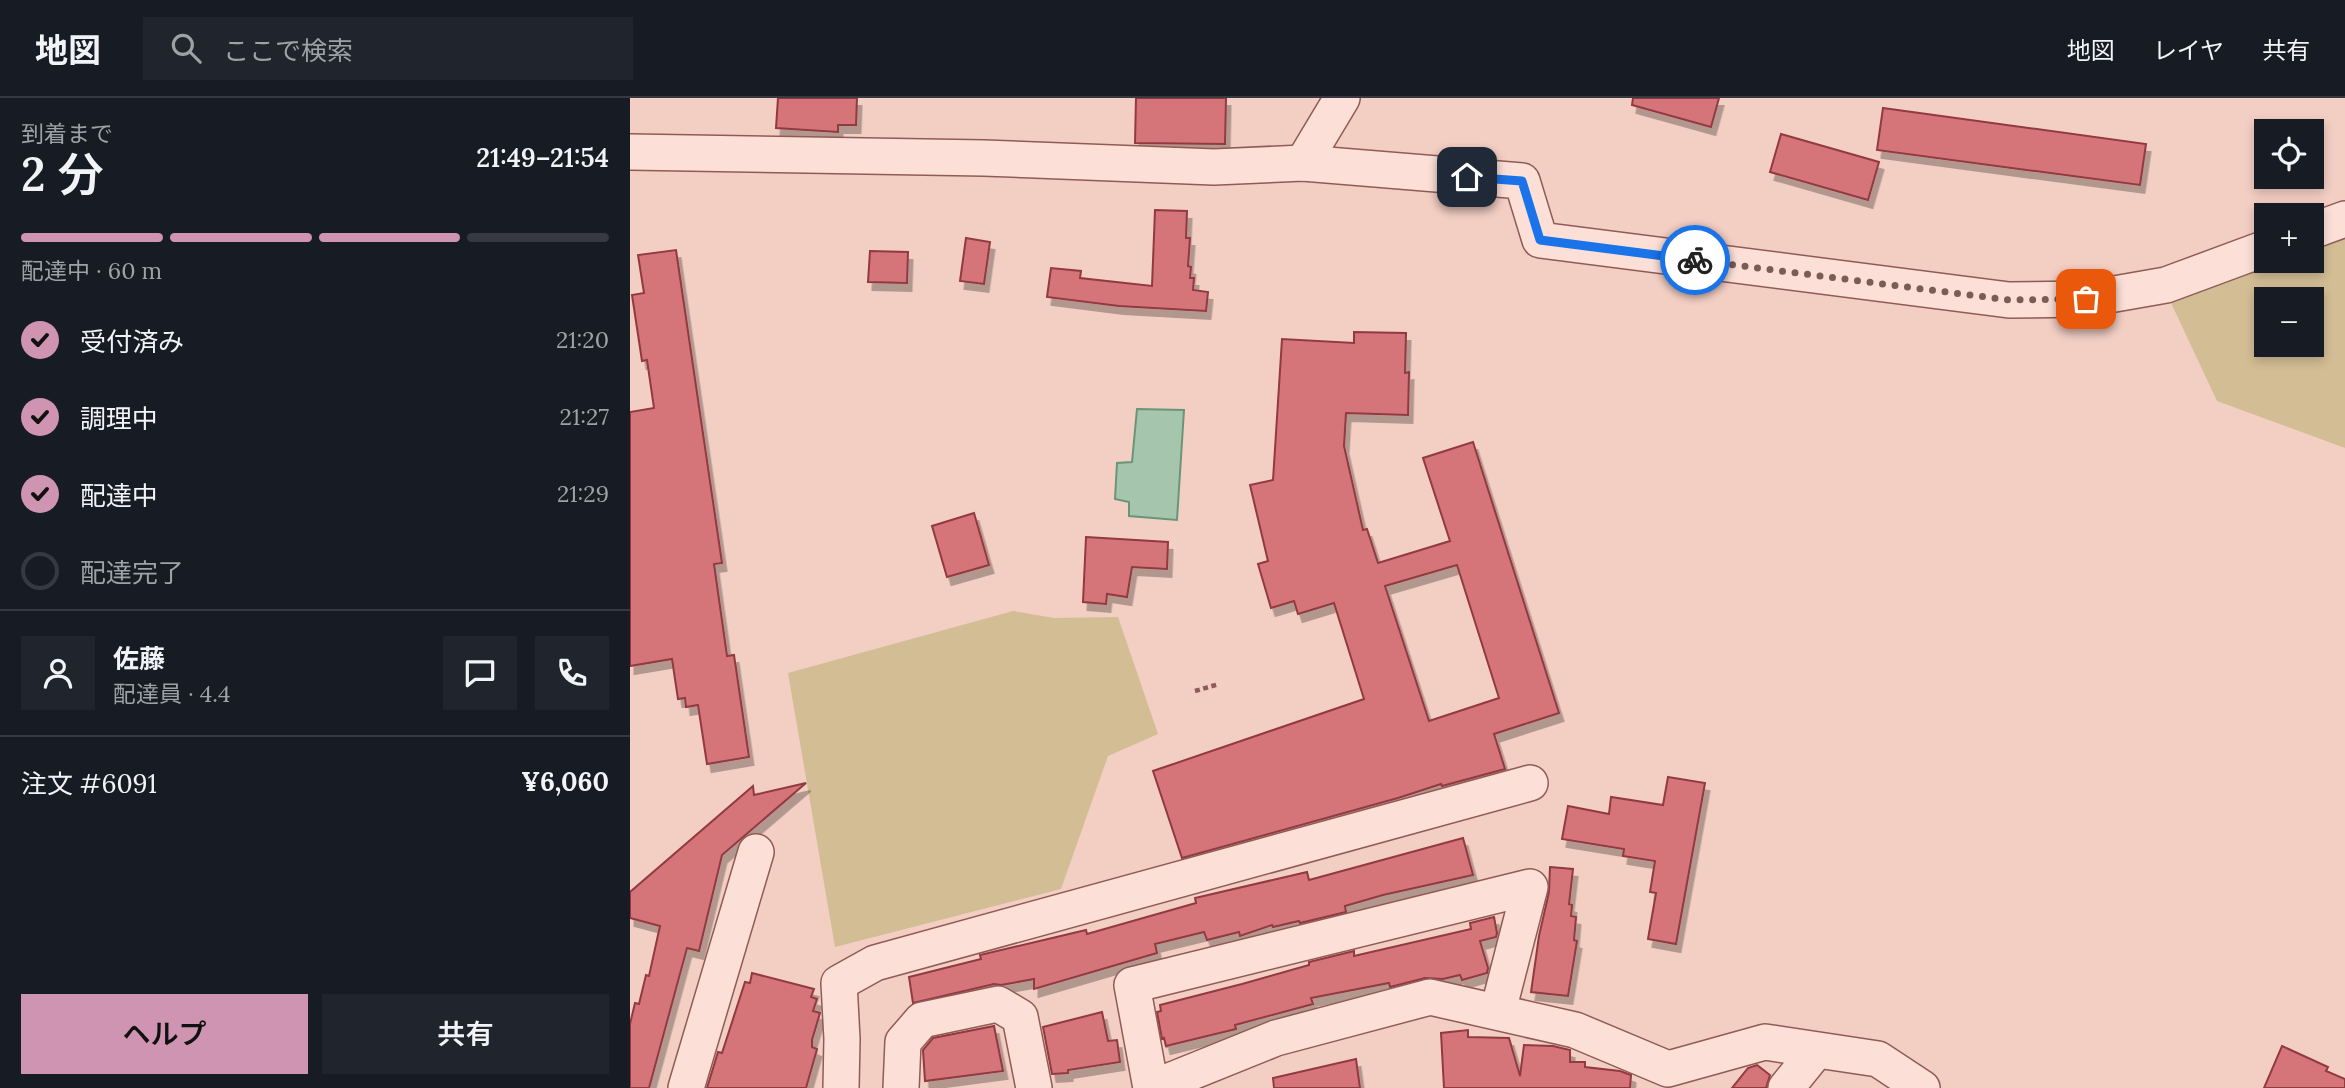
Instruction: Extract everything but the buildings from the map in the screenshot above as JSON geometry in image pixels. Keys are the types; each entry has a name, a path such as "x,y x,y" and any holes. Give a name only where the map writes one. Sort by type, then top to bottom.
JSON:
{"street":[{"path":"1303,163 1342,98"},
{"path":"630,152 970,158 1214,167 1303,163 1522,181 1540,240 2009,300 2086,299 2166,285 2254,252"},
{"path":"2324,227 2345,219"},
{"path":"841,1088 839,984 875,963 1530,783"},
{"path":"686,1088 756,852"},
{"path":"1498,1011 1530,887 1132,985 1152,1088 1276,1038 1430,997 1575,1030 1668,1069 1765,1042 1878,1059 1922,1088"},
{"path":"901,1088 903,1042 922,1020 998,1004 1020,1017 1034,1088"},
{"path":"1786,1088 1816,1051"}],"path":[{"path":"1195,691 1219,684"}],"shaded area":[{"path":"2345,238 2345,448 2217,401 2165,290 2254,269 2254,273 2324,273 2324,245"},
{"path":"1137,409 1184,410 1177,520 1129,516 1129,502 1115,499 1117,463 1132,462"},
{"path":"1013,611 1054,618 1118,617 1158,734 1108,756 1061,889 835,947 788,673"}],"way so far":[{"path":"1695,260 2009,300 2086,299"}],"route":[{"path":"1467,177 1522,181 1540,240 1695,260"}]}
